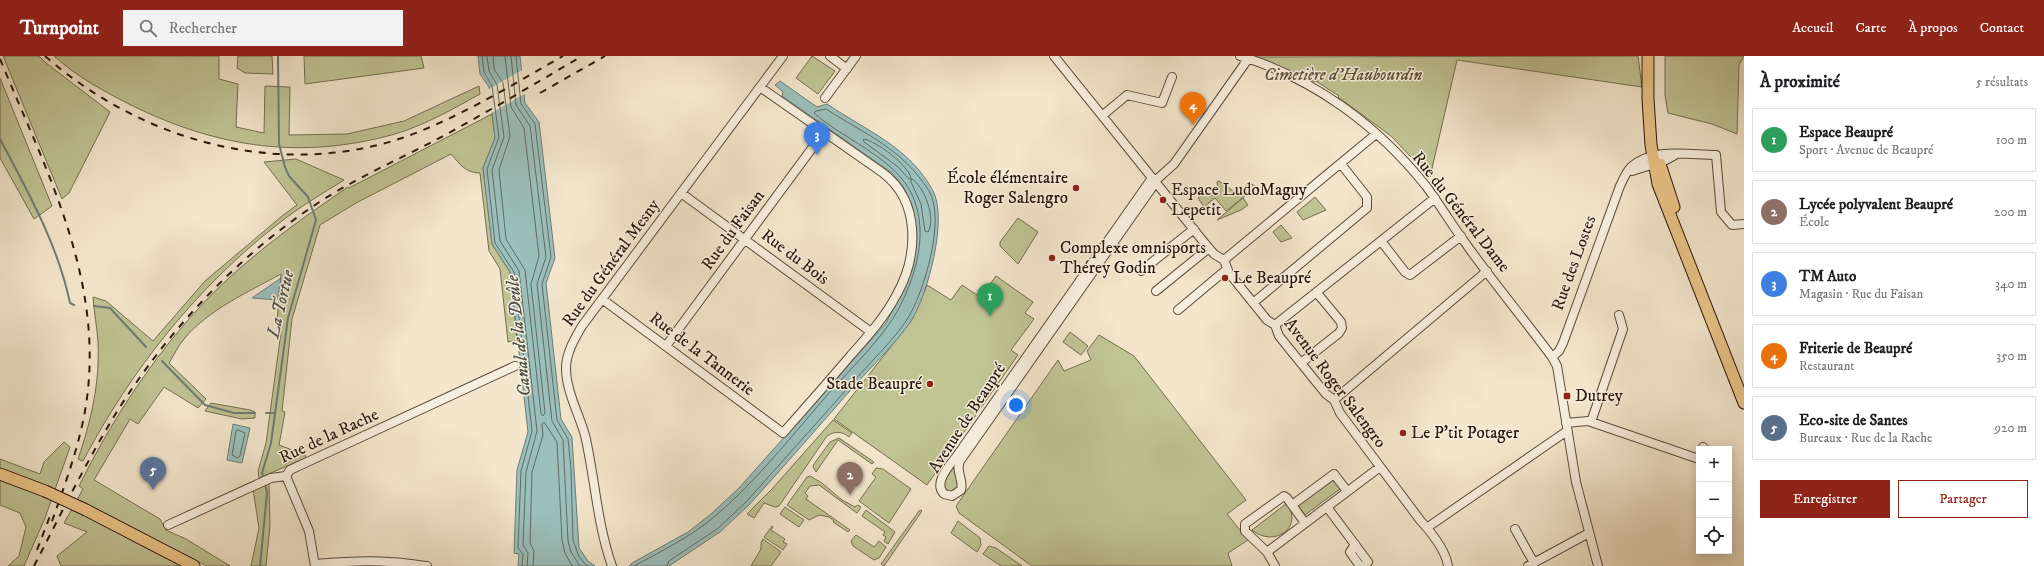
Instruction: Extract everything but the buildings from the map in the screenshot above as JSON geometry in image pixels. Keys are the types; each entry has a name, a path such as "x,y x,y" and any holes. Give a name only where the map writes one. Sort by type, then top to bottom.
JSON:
{"main road":[{"path":"1648,56 1649,114 1655,159 1686,240 1700,289 1744,404"},
{"path":"0,474 45,491 86,510 194,566"}],"street":[{"name":"Rue du Général Mesny","path":"612,566 606,544 585,435 570,389 566,369 569,353 576,337 602,299 783,56"},
{"path":"830,56 847,69"},
{"path":"825,98 856,56"},
{"path":"1054,56 1209,248 1224,260 1376,134"},
{"name":"Rue du Général Dame","path":"1240,56 1300,81 1355,116 1376,134 1414,173 1435,198 1461,236 1552,357 1557,366 1571,456 1598,566"},
{"path":"1154,180 1172,167 1248,59"},
{"path":"1102,116 1127,95 1162,104 1172,77"},
{"path":"760,87 893,181 908,205 912,220 912,250 903,280 893,302 871,332"},
{"name":"Rue du Faisan","path":"666,346 824,132"},
{"name":"Rue des Lostes","path":"1552,357 1559,351 1563,343 1624,178 1632,166 1678,154 1716,155 1721,212 1732,225 1744,224"},
{"path":"1253,303 1367,208 1368,197 1341,164"},
{"name":"Avenue de Beaupré","path":"1154,180 960,461 957,468 962,483 961,490 952,496 944,494 940,488 941,481 956,457 1154,180"},
{"name":"Rue du Bois","path":"681,193 871,332"},
{"path":"1275,325 1435,198"},
{"path":"1141,271 1194,229"},
{"path":"1381,241 1406,273 1410,275 1415,273 1461,236"},
{"path":"1156,291 1209,248"},
{"name":"Avenue Roger Salengro","path":"1224,260 1227,270 1267,320 1275,325 1279,336 1326,394 1334,400 1337,408 1380,467 1420,520 1428,527 1444,554 1448,566"},
{"path":"1178,310 1227,270"},
{"path":"1334,400 1487,271"},
{"path":"1301,363 1339,333 1342,328 1341,322 1317,293"},
{"name":"Rue de la Tannerie","path":"602,299 783,433 871,332"},
{"path":"1591,422 1623,329 1620,315"},
{"name":"Rue de la Rache","path":"168,525 271,478 286,476 290,470 515,366"},
{"path":"1428,527 1566,427 1582,420 1696,458"},
{"path":"1267,552 1380,467"},
{"path":"1292,505 1334,474 1347,491"},
{"path":"286,476 309,531 315,565 345,562 391,562 427,566"},
{"path":"1275,566 1267,552 1244,531 1245,524 1282,496 1287,498 1305,523"},
{"path":"1327,507 1368,562 1364,566"},
{"path":"1515,529 1531,564 1589,533"},
{"path":"1355,544 1350,552 1360,566"}],"green space":[{"path":"3,56 39,56 110,112 69,193 62,199"},
{"path":"54,56 219,56 219,79 238,84 236,127 264,133 265,86 290,87 289,135 347,134 404,121 479,86 480,94 428,121 395,134 361,142 327,146 294,148 261,146 197,132 165,120 102,90 72,71"},
{"path":"238,56 272,56 273,74 245,73 237,68"},
{"path":"304,56 421,56 424,68 305,84"},
{"path":"812,56 835,71 818,94 796,78"},
{"name":"Cimetière d'Haubourdin","path":"1638,56 1642,87 1457,60 1430,177 1391,136 1338,97 1339,96 1316,81 1315,82 1257,57"},
{"path":"1665,56 1744,56 1739,65 1737,134 1712,124 1668,113 1665,95"},
{"path":"0,78 52,206 34,219 0,158"},
{"path":"492,114 495,138 483,168 492,244 510,272 517,340 508,342 500,269 489,251 480,173 467,170 451,154 356,203 320,225 292,319 282,411 285,412 279,445 305,455 306,458 259,478 258,471 266,443 281,332 277,322 281,274 217,310 194,329 184,339 178,348 169,363 206,399 198,408 164,387 138,424 130,419 94,480 160,519 166,530 186,539 230,566 207,566 77,500 83,489 79,486 94,457 148,370 169,342 192,316 239,269 306,216 348,187 349,188"},
{"path":"296,159 344,180 302,206 278,224 220,275 193,303 168,332 122,394 83,461 78,459 91,416 98,372 98,342 93,297 106,301 153,341 205,281 297,205 264,162"},
{"path":"1219,181 1239,195 1249,182 1256,187 1226,211 1215,198 1204,207 1198,198 1204,193 1211,196 1215,194 1218,190 1217,182"},
{"path":"1315,197 1326,210 1303,220 1297,212"},
{"path":"1243,198 1248,205 1241,210 1217,220"},
{"path":"1018,218 1038,232 1018,264 1000,246 1000,242"},
{"path":"1281,225 1292,238 1281,242 1273,232"},
{"name":"Stade Beaupré","path":"996,276 1033,302 1025,313 1034,319 1011,350 1018,355 927,485 834,419 911,321 927,285 951,300 962,285 977,295 985,285 988,287"},
{"path":"1070,332 1088,346 1081,355 1063,342"},
{"path":"1099,335 1134,356 1246,500 1227,514 1248,540 1228,553 1232,566 1032,566 959,513 956,506 1058,360 1064,371 1091,360 1087,351"},
{"path":"211,403 250,410 255,412 255,418 242,419 205,411"},
{"path":"833,420 852,433 849,437 838,432 827,436 779,506 775,507 764,503 754,518 747,514 772,489"},
{"path":"839,438 874,462 872,464 838,440 816,472 813,467 814,464 830,442"},
{"path":"64,442 70,447 45,518 24,566 8,566 19,556 26,527 20,513 0,505 0,459 40,474 44,462"},
{"path":"952,467 954,467 958,482 957,489 950,492 945,488 944,483"},
{"path":"876,468 883,469 911,489 889,523 859,501 876,477 872,474"},
{"path":"810,476 822,483 842,500 855,507 858,505 861,507 857,513 819,485 810,486 805,493 808,496 806,499 850,530 848,532 833,522 834,521 829,517 819,515 809,520 787,505 807,477"},
{"path":"1332,479 1340,489 1305,515 1297,504"},
{"path":"269,484 270,526 266,566 251,566 259,528 253,489"},
{"path":"1287,503 1291,512 1292,520 1284,533 1269,537 1252,530"},
{"path":"785,507 804,520 799,527 780,514"},
{"path":"72,509 184,566 61,566 57,556 87,532 64,523"},
{"path":"866,510 895,532 888,544 884,541 886,537 883,535 885,532 862,516"},
{"path":"919,511 922,511 884,566 881,564"},
{"path":"958,521 980,538 981,545 977,552 951,533"},
{"path":"772,526 773,527 771,530 785,539 783,542 787,544 783,550 764,537"},
{"path":"856,535 874,547 879,541 886,547 879,558 874,560 853,546 851,541"},
{"path":"763,539 781,552 771,566 751,566 761,549"},
{"path":"989,546 996,548 1022,566 1001,566 983,554"}],"water":[{"name":"Canal de la Deûle","path":"478,56 520,56 525,103 539,122 555,258 546,283 561,419 572,437 579,548 588,561 595,566 518,566 519,554 514,553 517,470 528,432 510,272 492,244 483,168 495,138 489,87 480,74"},
{"path":"780,81 817,107 827,104 886,141 912,162 923,176 933,191 937,204 938,219 934,256 924,293 911,321 891,346 749,505 720,532 669,566 629,566 688,532 711,514 739,488 886,323 905,286 916,235 912,206 903,186 892,173 782,96 783,92 775,85"},
{"path":"281,278 277,300 252,298"},
{"path":"233,424 250,428 242,463 227,460"}],"pier":[{"path":"524,69 526,93 490,114 487,90"}],"waterway":[{"name":"La Tortue","path":"264,480 262,473 271,443 288,318 316,220 308,197 289,176 279,144 278,56"},
{"path":"0,139 41,219 58,260 70,303 74,305"},
{"path":"94,306 110,308 146,347"},
{"path":"162,361 205,405 234,413 255,413"},
{"path":"266,413 274,413"},
{"name":"La Tortue","path":"260,566 267,493 265,484"}],"railway":[{"path":"45,56 83,86 124,110 168,130 213,144 260,152 308,154 355,150 402,138 443,122 463,112 563,56"},
{"path":"34,566 74,487 118,410 159,352 181,325 230,273 284,227 326,198 356,180 453,131 582,56"},
{"path":"540,93 605,56"},
{"path":"0,59 36,144 68,230 80,274 88,318 90,364 85,411 75,454 51,524"},
{"path":"37,550 50,516"}],"place":[{"name":"Friterie de Beaupré","path":"1193,125"},
{"name":"TM Auto","path":"817,155"},
{"name":"École élémentaire Roger Salengro","path":"1076,188"},
{"name":"Espace LudoMaguy Lepetit","path":"1163,200"},
{"name":"Complexe omnisports Thérey Godin","path":"1052,258"},
{"name":"Le Beaupré","path":"1225,278"},
{"name":"Espace Beaupré","path":"990,316"},
{"name":"Stade Beaupré","path":"930,384"},
{"name":"Dutrey","path":"1567,396"},
{"name":"Le P’tit Potager","path":"1403,433"},
{"name":"Eco-site de Santes","path":"153,490"},
{"name":"Lycée polyvalent Beaupré","path":"850,495"}]}
